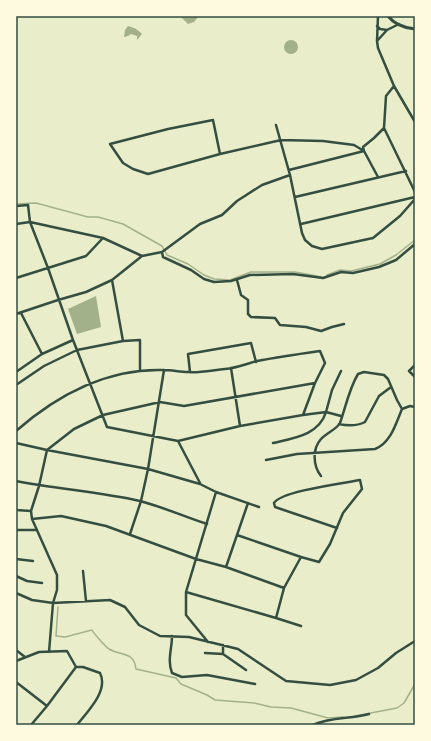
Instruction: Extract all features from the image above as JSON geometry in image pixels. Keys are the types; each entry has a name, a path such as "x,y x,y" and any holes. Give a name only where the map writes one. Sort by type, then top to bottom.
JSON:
{"street":[{"path":"378,16 377,42 394,86 415,122"},
{"path":"388,16 399,24 415,29"},
{"path":"377,42 387,30 399,24"},
{"path":"377,25 380,29 387,30"},
{"path":"394,86 386,96 384,128 415,192"},
{"path":"220,154 213,120 168,129 110,144 123,163 133,169 148,174 220,154 281,140 322,141 354,145 364,151 378,177"},
{"path":"276,125 289,170 302,233 305,240 312,246 322,249 373,238 400,216 415,198"},
{"path":"364,151 363,147 384,128"},
{"path":"289,170 364,151"},
{"path":"295,197 406,171"},
{"path":"16,314 86,292 112,280 142,256 162,252 200,224 222,215 237,201 262,184 290,175"},
{"path":"301,224 415,198"},
{"path":"16,206 28,205 30,222 73,340 107,427 178,441 240,426 303,415 326,412 341,416"},
{"path":"16,224 30,222 103,238 142,256"},
{"path":"16,278 86,256 103,238"},
{"path":"162,252 163,257 191,270 204,279 214,282 237,280 250,275 293,274 323,278 341,272 353,273 379,267 396,260 415,244"},
{"path":"112,280 123,341"},
{"path":"237,280 241,295 248,300 248,314 251,317 275,318 280,325 321,331 332,326 344,324"},
{"path":"21,313 42,354"},
{"path":"16,372 42,354 73,340"},
{"path":"16,385 44,366 77,350 123,341 140,340 140,372"},
{"path":"190,372 188,354 252,343 256,362"},
{"path":"16,431 41,410 56,400 101,379 122,374 140,372 164,370 190,372 231,368 320,350 325,363 315,382 303,415"},
{"path":"415,365 409,371 415,376"},
{"path":"231,368 240,426"},
{"path":"130,534 141,501 148,469 164,370"},
{"path":"273,443 310,433 324,420 332,390 341,371"},
{"path":"321,476 316,470 315,454 317,444 339,424 349,392 358,374 364,372 384,375 388,379 402,409"},
{"path":"49,652 54,603 57,590 57,575 32,519 31,511 40,486 48,450 74,429 103,415 160,402 184,406 315,382"},
{"path":"339,424 351,425 365,422 379,396 391,387"},
{"path":"266,460 297,454 376,449 388,441 402,409 410,406 415,407"},
{"path":"178,441 200,484"},
{"path":"16,443 148,469 200,484 216,492 259,507"},
{"path":"237,535 318,562 330,544 337,528 343,513 362,489 360,480 289,494 277,499 274,503 275,507 337,528"},
{"path":"16,481 141,501 207,524"},
{"path":"208,642 186,614 186,592 216,492"},
{"path":"226,567 248,503"},
{"path":"16,510 31,511"},
{"path":"32,519 61,516 106,526 196,559 226,567 284,588"},
{"path":"16,530 37,530"},
{"path":"276,618 284,588 301,557"},
{"path":"16,559 33,561"},
{"path":"83,571 86,601"},
{"path":"16,576 27,581 42,583"},
{"path":"186,592 301,626"},
{"path":"16,593 32,600 54,603 110,600 124,607 139,625 160,636 189,637 238,649 286,681 330,685 356,680 378,668 396,653 415,641"},
{"path":"172,636 169,657 169,666 172,673 182,677 207,675 255,684"},
{"path":"223,645 223,654"},
{"path":"16,650 25,657"},
{"path":"16,661 39,652 67,651 76,667"},
{"path":"205,653 223,654 246,670"},
{"path":"31,725 48,706 76,667"},
{"path":"76,667 83,667 100,673 103,678 98,699 77,725"},
{"path":"16,682 48,706"},
{"path":"313,725 326,720 346,719 369,714"}],"shaded area":[{"path":"180,16 199,16 194,22 188,24"},
{"path":"128,26 136,29 142,34 137,40 137,36 131,34 124,37 125,30"},
{"path":"288,40 294,40 298,44 298,50 294,54 288,54 284,50 284,44"},
{"path":"96,296 101,327 77,334 68,309"}],"waterway":[{"path":"16,204 36,203 88,217 98,217 123,224 162,246 167,255 188,264 204,275 214,279 230,280 251,272 295,272 322,277"},
{"path":"327,275 340,270 351,271 380,264 396,255 415,240"},
{"path":"58,607 56,636 65,637 92,630 109,649 133,659 136,669 176,678 181,684 215,700 291,708 328,718 343,717"},
{"path":"355,716 397,708 404,703 415,684"}]}
